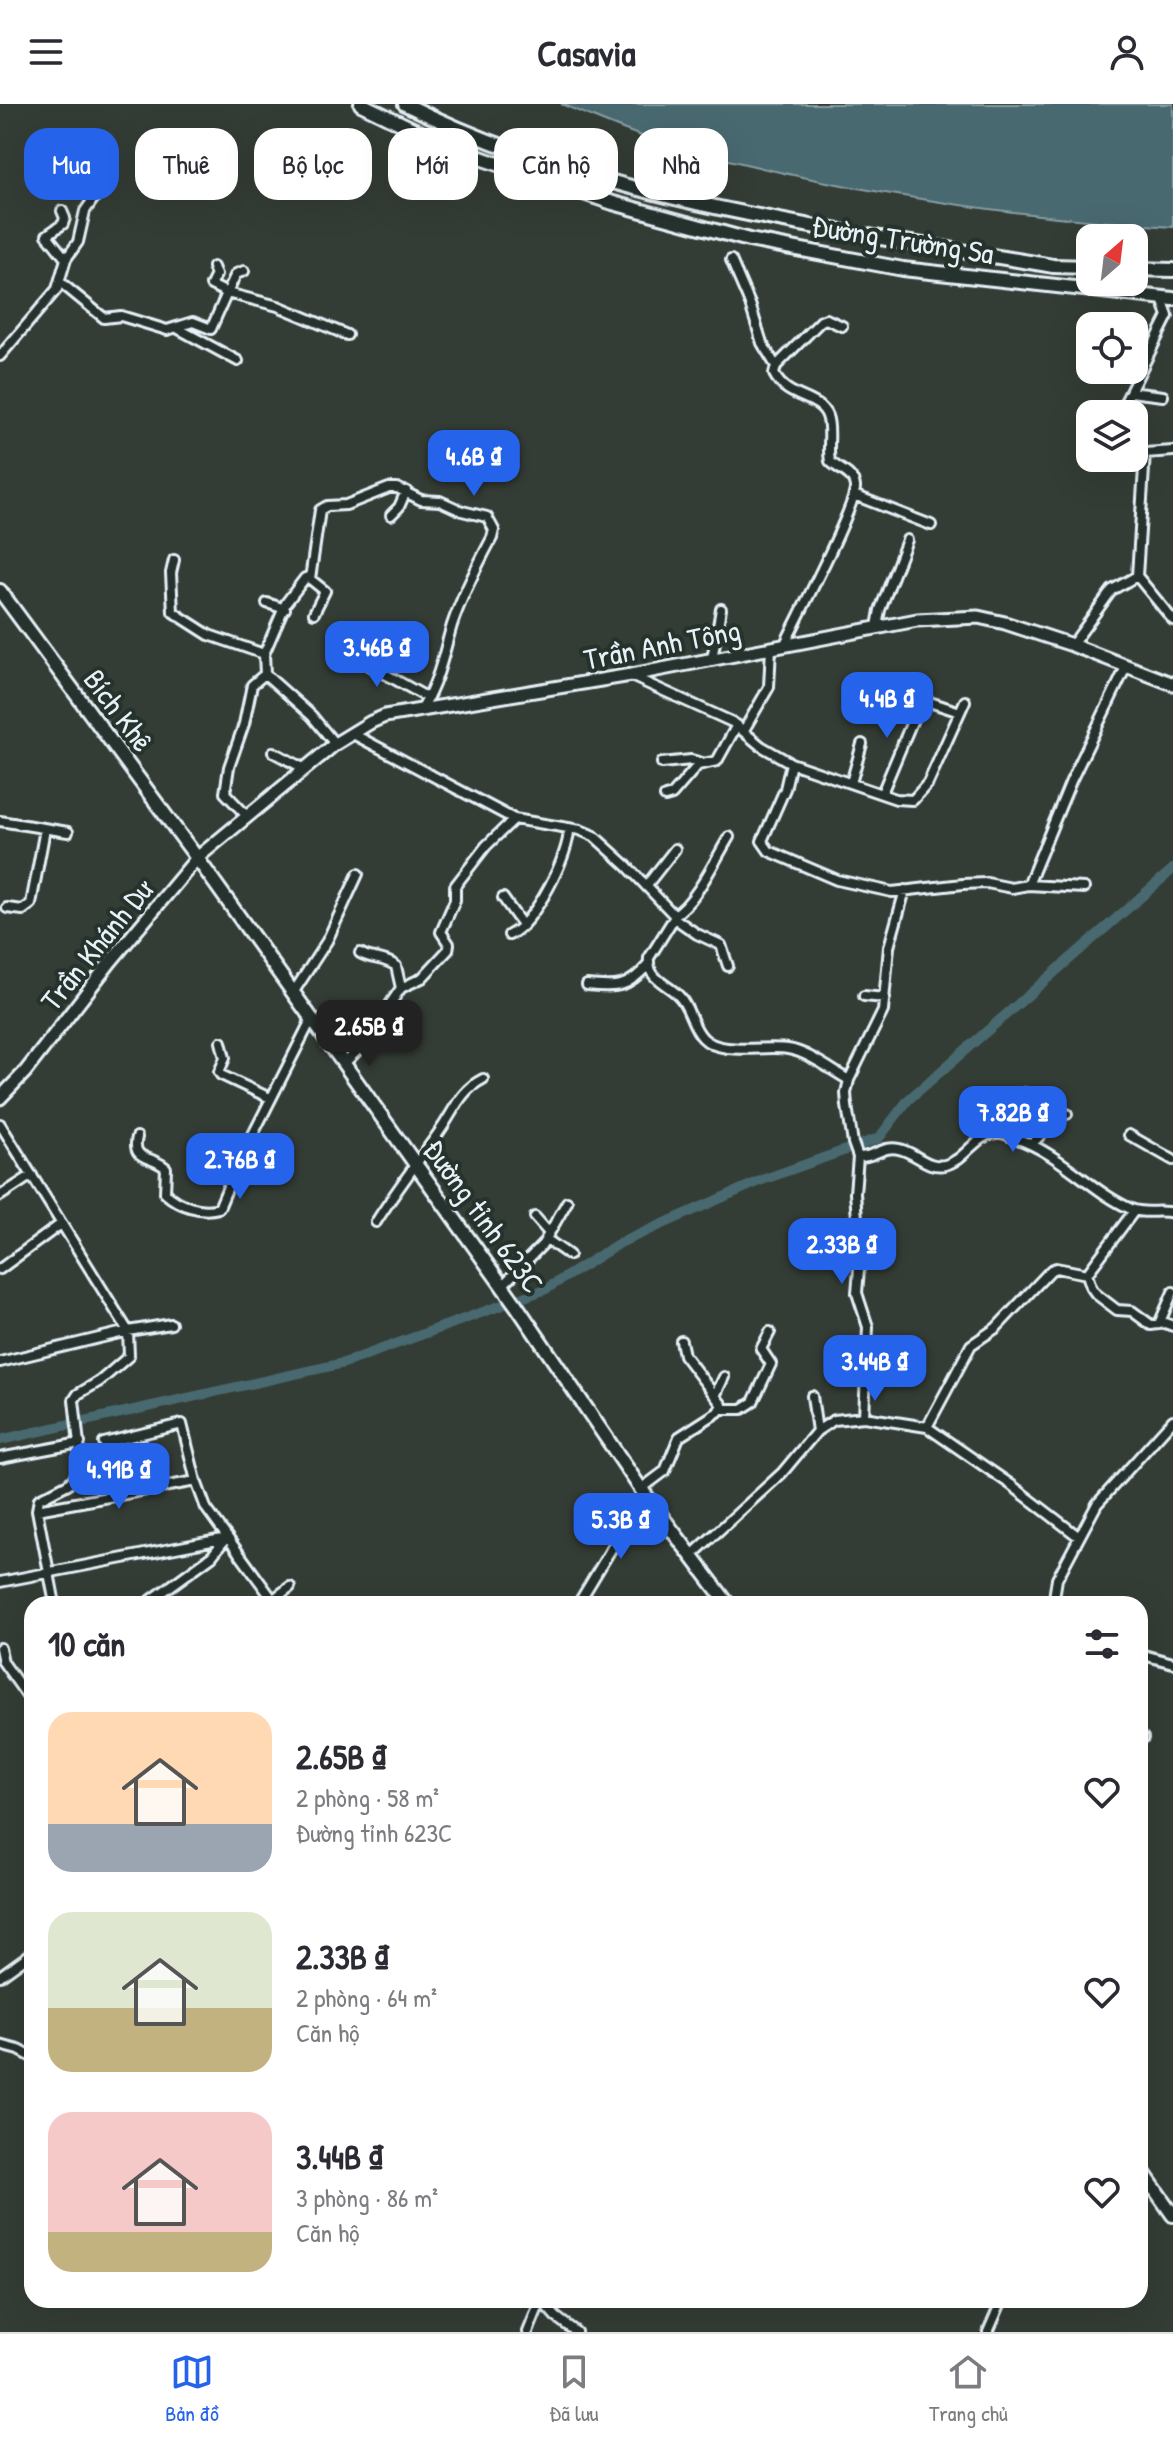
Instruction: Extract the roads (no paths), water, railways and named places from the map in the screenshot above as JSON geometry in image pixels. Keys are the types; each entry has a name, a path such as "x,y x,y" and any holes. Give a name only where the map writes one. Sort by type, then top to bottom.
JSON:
{"main road":[{"name":"Đường Trường Sa","path":"361,104 411,128"},
{"name":"Đường Trường Sa","path":"405,104 454,128"},
{"name":"Đường Trường Sa","path":"478,137 618,185 759,217 1053,266 1076,267"},
{"name":"Đường Trường Sa","path":"478,157 613,203 749,240 903,269 1168,299"},
{"path":"1148,269 1173,270"},
{"name":"Bích Khê","path":"0,591 197,858"},
{"name":"Đường tỉnh 623C","path":"197,858 502,1286 641,1489 722,1596"},
{"path":"1148,2179 1173,2215"}],"street":[{"path":"0,356 60,282 66,259 78,242 85,211 93,200"},
{"path":"62,211 65,218 63,224 47,235 66,259"},
{"path":"731,260 750,304 762,343 776,366"},
{"path":"213,267 216,275 211,285 227,293 278,306 347,335"},
{"path":"60,282 104,318 121,316 167,330 193,322 211,329 236,274 244,271"},
{"path":"1126,400 1168,316 1168,299"},
{"path":"784,646 854,495 853,480 830,461 826,415 818,405 780,387 774,374 776,366 821,321 826,319 842,326"},
{"path":"177,328 238,361"},
{"path":"0,334 10,343"},
{"path":"1130,392 1163,396"},
{"path":"1148,453 1173,451"},
{"path":"1144,472 1137,576 1173,620"},
{"path":"310,579 320,510 327,506 346,505 389,488 406,491 421,500 440,501 487,517 494,530 462,599 443,667 425,704 342,650"},
{"path":"391,515 399,507 406,491"},
{"path":"854,495 931,525"},
{"path":"877,627 880,610 907,540"},
{"path":"174,560 171,573 173,612 209,635 264,654"},
{"path":"1072,645 1112,590 1137,576"},
{"path":"314,613 325,591 305,578 286,603 264,654 265,674 312,716 335,744"},
{"path":"267,603 285,609"},
{"path":"712,659 721,609"},
{"name":"Trần Anh Tông","path":"197,858 335,744 385,716 425,704 631,675 877,627 928,619 978,617 1072,645 1173,684"},
{"path":"662,763 717,761 769,687 771,648"},
{"path":"1028,885 1071,781 1126,667"},
{"path":"247,816 225,793 229,767 244,724 252,685 265,674"},
{"path":"631,675 740,728 761,746 791,763 907,801 917,796 928,783 965,701"},
{"path":"899,692 960,712"},
{"path":"882,793 921,700"},
{"path":"353,734 514,819 569,828 594,836 674,916 697,934 721,945 728,966"},
{"path":"851,783 862,744"},
{"path":"273,752 305,769"},
{"path":"665,797 672,795 694,768 702,763"},
{"path":"791,763 785,789 762,841 765,847 782,858 837,880 878,890 987,883 1012,888 1028,885 1084,888"},
{"path":"344,1064 361,1047 401,988 422,978 448,950 449,944 441,932 455,900 455,886 486,846 514,819"},
{"path":"0,821 68,832"},
{"path":"509,935 523,926 549,884 567,843 569,828"},
{"path":"7,908 23,910 31,904 45,829"},
{"path":"587,985 624,985 637,978 648,965 674,916 694,894 729,837"},
{"path":"646,886 675,849"},
{"name":"Trần Khánh Dư","path":"0,1098 25,1072 111,961 197,858"},
{"path":"293,993 327,941 358,874"},
{"path":"864,1417 868,1327 857,1293 860,1257 855,1193 856,1151 846,1093 849,1080 880,1019 889,947 905,890"},
{"path":"503,898 523,926"},
{"path":"360,953 385,959 396,966 401,988"},
{"path":"648,965 655,978 681,998 707,1041 746,1050 766,1047 794,1050 849,1080"},
{"path":"864,996 885,998"},
{"path":"137,1137 134,1148 137,1153 166,1168 165,1193 170,1198 190,1208 215,1210 222,1204 235,1170 312,1018"},
{"path":"221,1042 225,1058 219,1073 270,1098"},
{"path":"376,1222 441,1130 459,1097 483,1079"},
{"path":"998,1133 1024,1093"},
{"path":"982,1109 998,1133"},
{"path":"1032,1144 1058,1116 1067,1114"},
{"path":"0,1124 128,1331 129,1356 74,1400 82,1470 68,1484 39,1499 37,1510 54,1596"},
{"path":"856,1151 870,1157 882,1150 896,1148 933,1165 942,1165 964,1154 982,1138 998,1133 1032,1144 1134,1211 1173,1213"},
{"path":"1129,1135 1173,1160"},
{"path":"0,1196 32,1175"},
{"path":"502,1286 548,1236 567,1202"},
{"path":"1087,1274 1134,1211"},
{"path":"535,1217 548,1236 569,1255"},
{"path":"0,1269 61,1224"},
{"path":"927,1427 971,1345 996,1328 1051,1270 1056,1268 1087,1274"},
{"path":"1087,1274 1091,1287 1117,1310 1132,1311 1151,1325 1165,1323 1173,1326"},
{"path":"1159,1324 1173,1292"},
{"path":"0,1362 128,1331 171,1324"},
{"path":"641,1489 665,1471 679,1437 721,1409 736,1411 753,1402 771,1364 761,1349 770,1332"},
{"path":"681,1341 684,1355 722,1405 721,1409"},
{"path":"867,1345 899,1354"},
{"path":"715,1396 724,1377"},
{"path":"812,1396 817,1431"},
{"path":"692,1555 782,1473 817,1431 834,1420 864,1417 927,1427 1010,1484 1079,1537"},
{"path":"1054,1596 1057,1579 1097,1504 1173,1420"},
{"path":"104,1443 182,1424 206,1508 267,1596"},
{"path":"0,1458 80,1443"},
{"path":"37,1510 196,1481"},
{"path":"583,1596 613,1546 659,1510"},
{"path":"0,1582 227,1538"},
{"path":"157,1596 212,1556 227,1538"},
{"path":"280,1596 290,1587"},
{"path":"0,1648 3,1662 24,1692"},
{"path":"1148,1656 1173,1663"},
{"path":"0,1976 24,1959"},
{"path":"0,2045 24,2053"},
{"path":"1148,2190 1154,2188"},
{"path":"528,2332 538,2308"},
{"path":"548,2308 576,2332"},
{"path":"988,2332 998,2308"}],"water":[{"path":"561,104 1173,104 1173,227 980,208 789,174 728,159 728,128 634,128 634,133"}],"waterway":[{"path":"0,1440 344,1363 546,1289 620,1243 762,1180 879,1138 908,1100 1173,869"}]}
